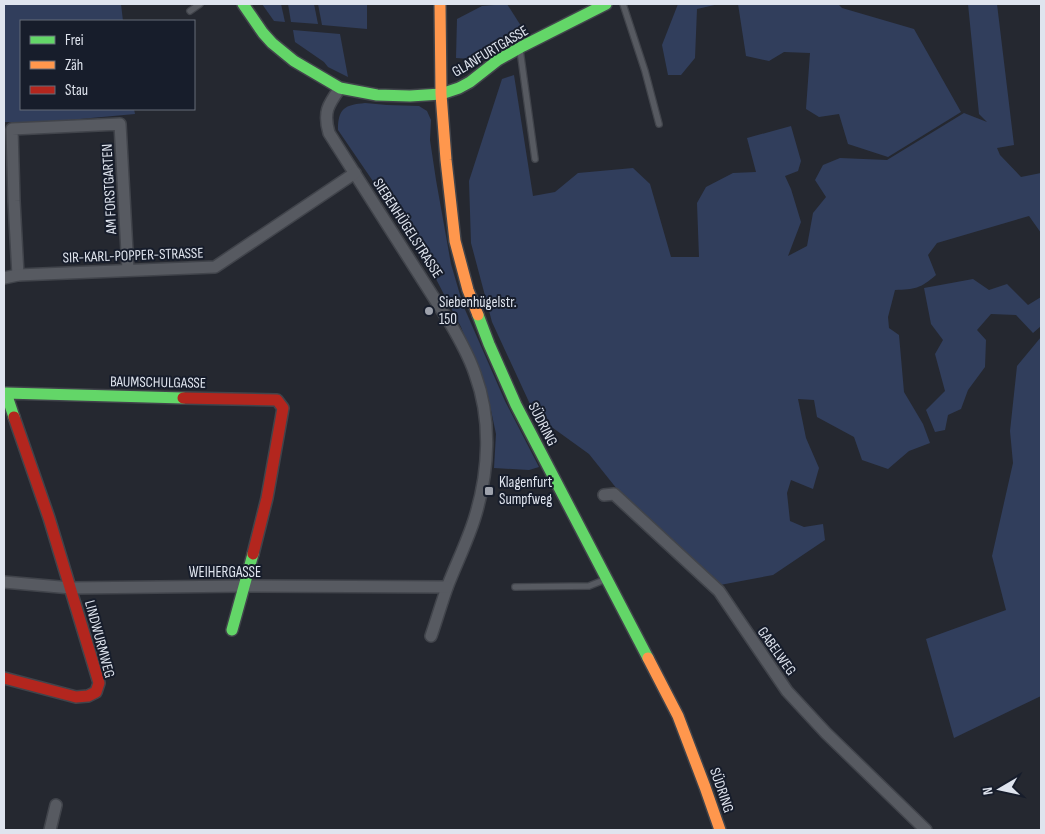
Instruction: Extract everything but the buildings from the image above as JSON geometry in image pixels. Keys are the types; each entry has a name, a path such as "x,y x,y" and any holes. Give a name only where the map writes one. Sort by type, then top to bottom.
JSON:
{"street":[{"path":"243,4 272,43 294,61 340,88 377,94 410,96 442,94"},
{"name":"SÜDRING","path":"440,4 446,160 455,241 468,290 489,344 516,404 678,716 720,830"},
{"name":"GLANFURTGASSE","path":"442,94 470,82 498,60 519,48 606,4"},
{"name":"SIEBENHÜGELSTRASSE","path":"340,88 326,112 329,134 465,349 476,376 483,402 487,441 485,471 480,498 431,636"},
{"name":"AM FORSTGARTEN","path":"18,275 8,129 120,124 128,270"},
{"name":"SIR-KARL-POPPER-STRASSE","path":"4,278 18,275 215,267 355,173"},
{"name":"BAUMSCHULGASSE","path":"71,588 6,393 277,400 283,408 267,498 232,630"},
{"name":"GABELWEG","path":"604,495 614,494 719,592 787,691 839,746 926,830"},
{"name":"WEIHERGASSE","path":"4,582 71,588 245,586 447,587"},
{"name":"LINDWURMWEG","path":"4,678 76,697 88,696 96,692 99,683 71,588"},
{"path":"50,830 56,805"}],"lane":[{"path":"190,10 200,4"},
{"path":"623,4 645,71 659,124"},
{"path":"519,48 535,159"},
{"path":"515,587 589,586 607,579"}],"shaded area":[{"path":"4,4 121,4 123,20 20,20 20,110 134,110 135,114 47,122 4,122"},
{"path":"262,4 281,4 285,22 274,21"},
{"path":"288,4 314,4 318,24 291,22"},
{"path":"318,4 367,4 367,29 322,25"},
{"path":"507,4 528,37 486,60 456,58 457,19 482,6"},
{"path":"678,4 719,4 697,9 695,58 681,75 668,75 662,45"},
{"path":"738,4 838,4 842,8 914,29 961,112 888,157 848,144 839,114 819,117 806,109 810,53 784,52 769,61 746,56"},
{"path":"968,4 997,4 1014,145 997,148 1000,155 1021,177 1041,173 1041,233 1029,216 937,243 928,255 936,275 917,287 895,290 888,317 889,328 899,335 904,392 923,424 930,443 909,451 888,469 862,460 854,437 817,417 814,400 798,399 806,438 819,468 813,489 791,480 787,493 790,521 804,527 823,524 825,540 773,575 720,585 617,489 589,454 535,415 492,322 471,243 469,181 502,79 514,75 533,196 555,192 578,173 633,168 650,184 671,257 699,257 697,203 706,187 733,173 756,172 747,138 791,126 801,161 798,171 785,176 801,222 788,256 807,246 813,213 826,197 815,180 823,165 840,158 887,160 964,113 987,122 979,114"},
{"path":"293,30 340,34 348,77 328,67 324,62 295,42"},
{"path":"365,103 419,106 427,111 431,120 430,140 451,264 463,305 505,401 539,467 529,470 494,468 496,434 488,396 461,327 424,256 338,130 339,117 344,109 352,105"},
{"path":"973,279 989,290 1007,284 1028,305 1041,297 1041,326 1033,333 1016,315 991,314 977,330 986,340 985,367 968,390 961,409 948,415 945,430 935,432 926,410 945,391 935,354 943,340 931,324 924,288"},
{"path":"1041,337 1041,696 954,738 926,639 1006,610 992,556 1013,463 1010,431 1017,366"}],"traffic: fast":[{"path":"243,4 272,43 294,61 340,88 377,95 410,96 441,94 459,88 470,82 498,60 606,4"},
{"path":"478,315 516,405 648,658"},
{"path":"14,417 6,393 183,398"},
{"path":"232,630 253,554"}],"traffic: slow":[{"path":"440,4 441,94 455,241 468,290 478,315"},
{"path":"648,658 678,716 720,830"}],"traffic: jam":[{"path":"183,398 277,400 283,408 267,498 253,554"},
{"path":"4,678 76,697 88,696 96,692 99,683 49,518 14,417"}],"place":[{"name":"Siebenhügelstr. 150","path":"429,311"},
{"name":"Klagenfurt Sumpfweg","path":"489,491"}]}
